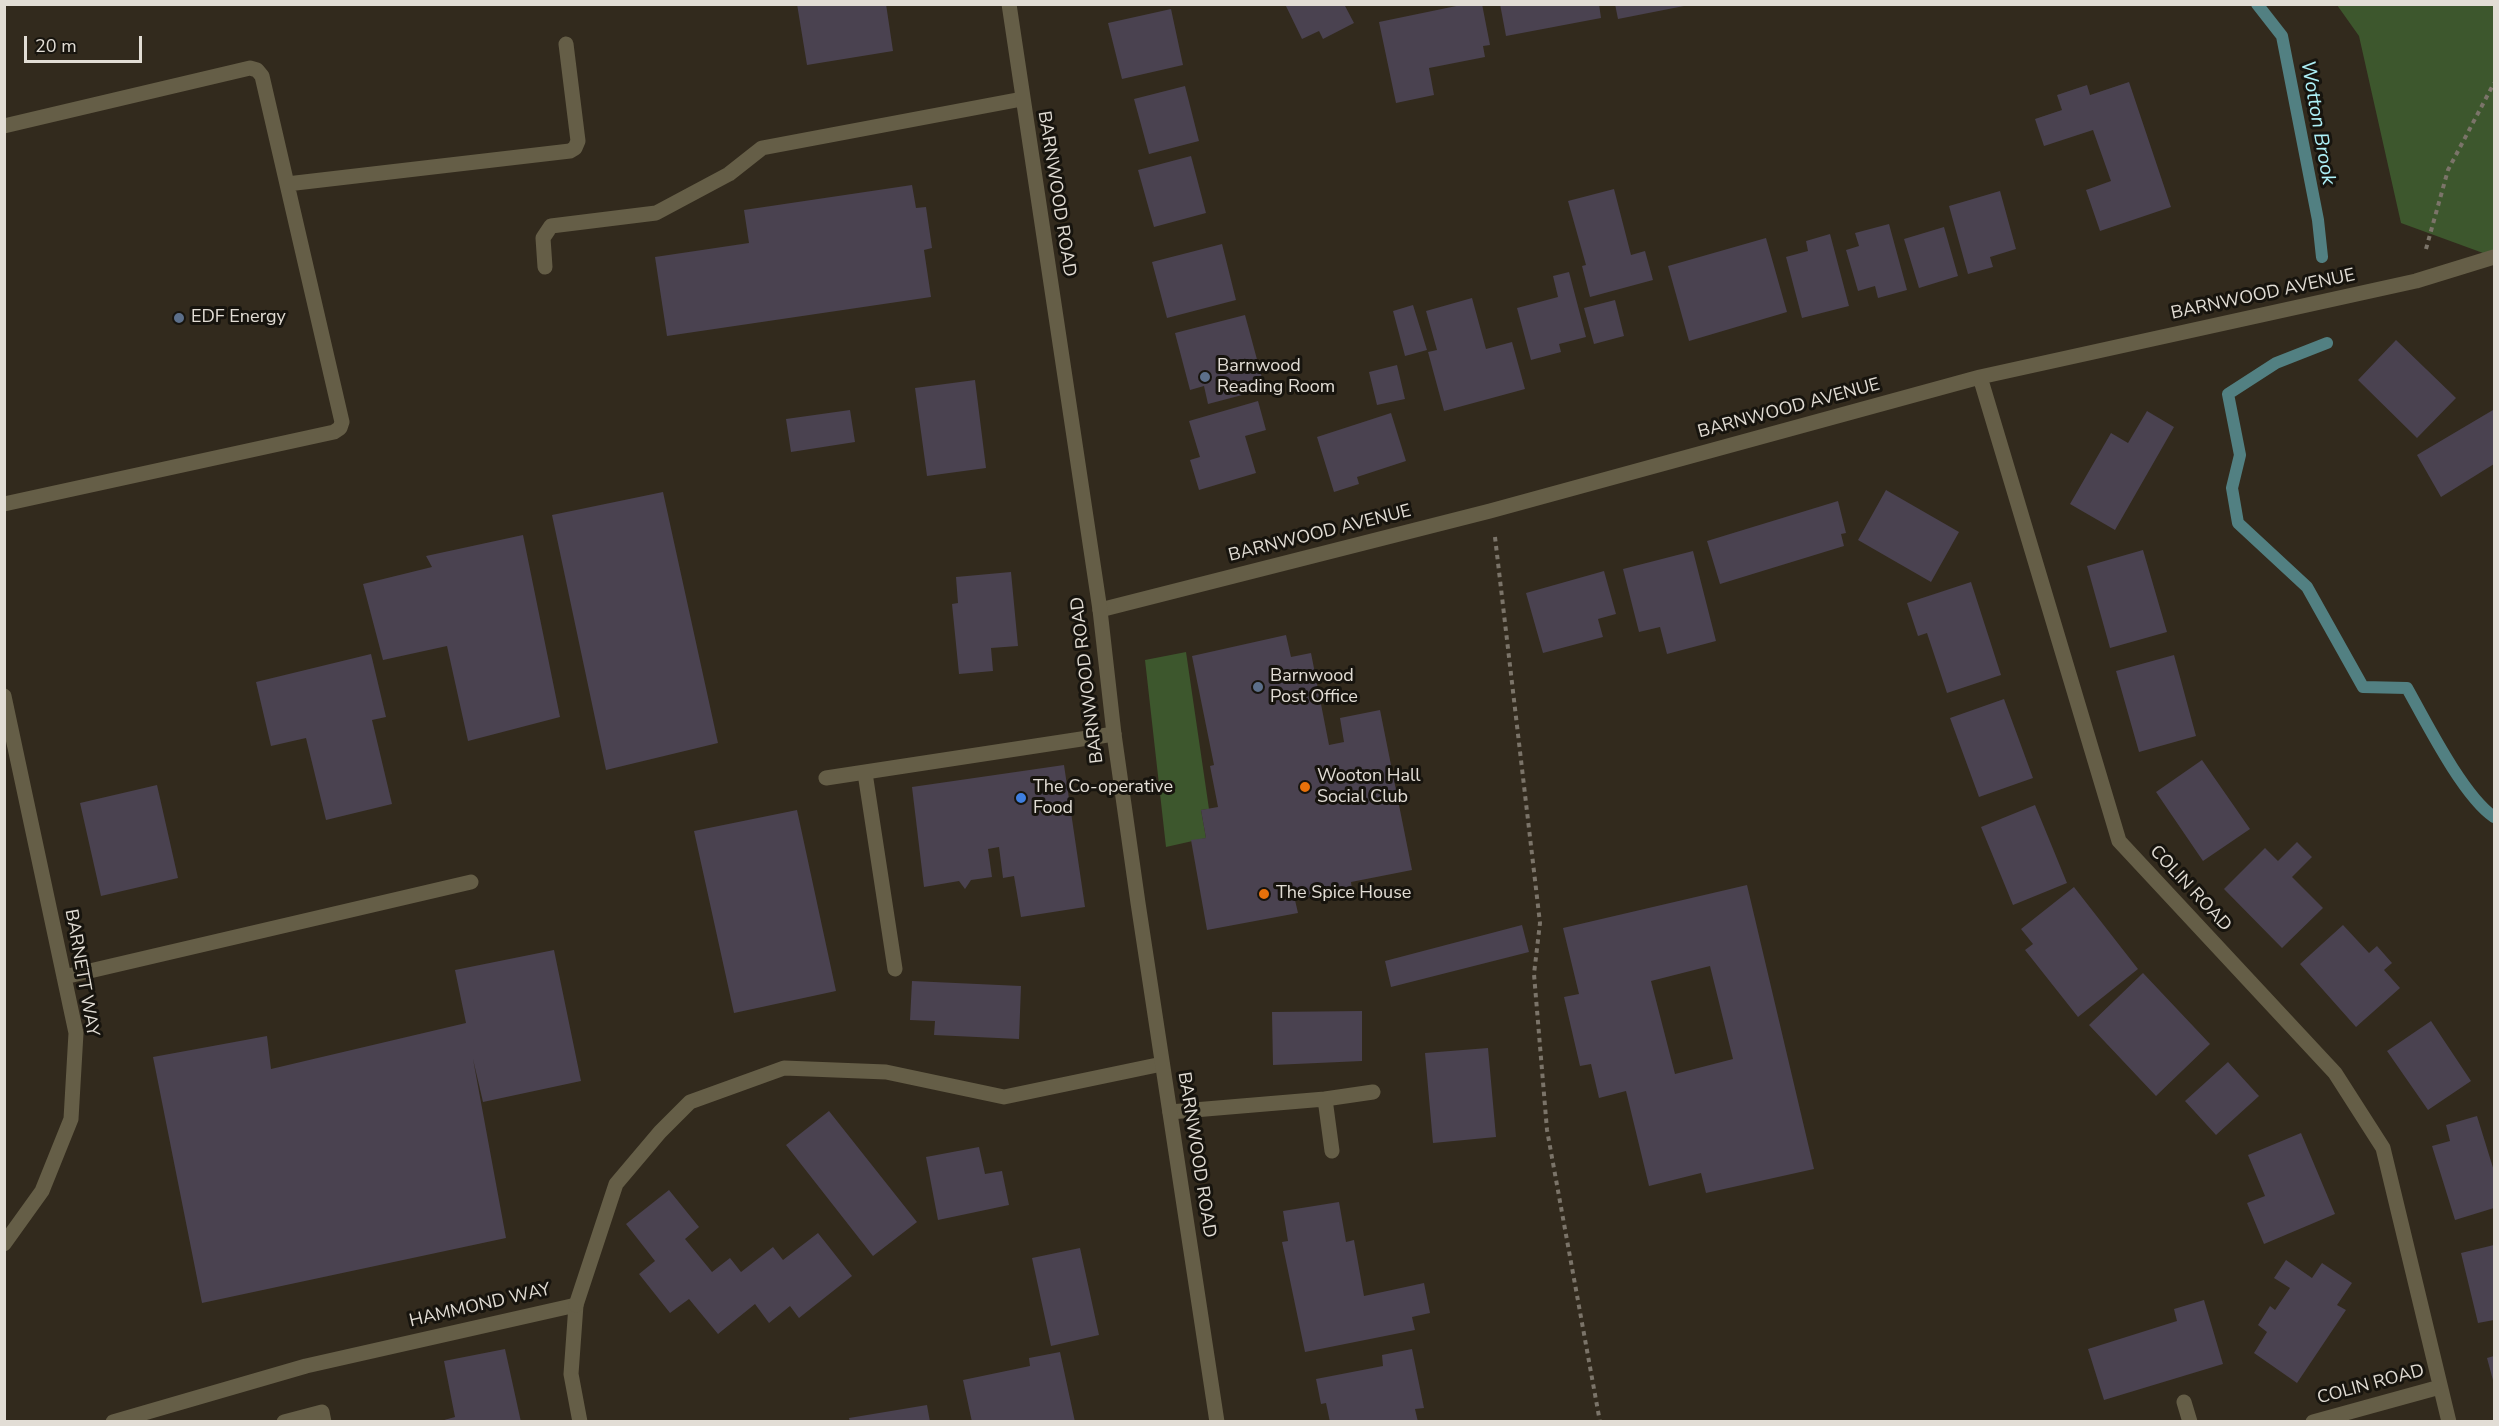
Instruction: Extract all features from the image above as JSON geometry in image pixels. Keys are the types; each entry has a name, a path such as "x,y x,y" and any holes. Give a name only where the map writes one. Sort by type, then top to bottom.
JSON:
{"street":[{"name":"BARNWOOD ROAD","path":"1009,4 1100,610 1114,734 1162,1064 1217,1422"},
{"path":"287,184 570,151 575,148 578,141 566,44"},
{"path":"4,126 250,68 257,70 262,76 342,422 340,428 334,432 4,504"},
{"path":"545,267 543,238 551,226 656,213 729,174 762,148 1022,99"},
{"name":"BARNWOOD AVENUE","path":"1100,610 1490,511 1980,377 2416,281 2494,260"},
{"name":"COLIN ROAD","path":"1980,377 2119,841 2335,1072 2383,1148 2449,1422"},
{"name":"BARNETT WAY","path":"4,696 76,1034 71,1119 42,1191 4,1244"},
{"path":"826,778 1114,734"},
{"path":"865,773 895,969"},
{"path":"64,976 471,882"},
{"name":"HAMMOND WAY","path":"113,1422 306,1366 576,1305 616,1184 660,1132 690,1102 784,1068 886,1072 1004,1097 1162,1064"},
{"path":"1170,1112 1325,1099 1373,1092"},
{"path":"1325,1099 1332,1151"},
{"path":"576,1305 571,1374 580,1422"},
{"name":"COLIN ROAD","path":"2313,1422 2440,1386"},
{"path":"2184,1402 2190,1422"},
{"path":"285,1422 322,1413 324,1422"}],"path":[{"path":"2416,281 2448,170 2494,82"},
{"path":"1490,511 1498,549 1540,922 1534,974 1547,1130 1600,1422"}],"green space":[{"path":"2337,5 2494,5 2494,257 2401,223 2359,36"},
{"path":"1186,652 1209,809 1201,810 1206,838 1166,847 1145,660"}],"building":[{"path":"797,4 886,4 893,51 807,65"},
{"path":"1285,4 1344,4 1354,23 1323,39 1319,31 1302,39"},
{"path":"1466,4 1482,4 1490,45 1483,46 1485,57 1429,68 1434,95 1396,103 1379,22"},
{"path":"1500,4 1599,4 1601,18 1506,36"},
{"path":"1615,4 1684,4 1684,6 1618,19"},
{"path":"1171,9 1183,65 1122,79 1108,23"},
{"path":"2129,82 2171,207 2100,231 2086,190 2111,181 2093,130 2044,146 2035,119 2062,110 2057,95 2087,85 2090,95"},
{"path":"1185,86 1199,141 1149,154 1134,99"},
{"path":"1191,156 1206,213 1154,227 1138,170"},
{"path":"912,185 916,208 926,207 932,248 924,250 931,297 667,336 655,257 749,243 744,210"},
{"path":"1614,189 1631,255 1645,251 1653,280 1590,297 1582,266 1586,265 1568,201"},
{"path":"2000,191 2016,249 1990,257 1993,267 1968,274 1949,206"},
{"path":"1889,224 1907,290 1878,298 1875,286 1858,291 1846,250 1859,246 1855,233"},
{"path":"1944,227 1958,276 1919,288 1904,239"},
{"path":"1830,234 1849,306 1802,318 1786,257 1808,251 1806,241"},
{"path":"1766,238 1787,312 1689,341 1668,266"},
{"path":"1222,244 1236,300 1167,318 1152,262"},
{"path":"1569,272 1586,337 1559,344 1561,352 1531,360 1517,308 1558,297 1553,276"},
{"path":"1472,298 1486,349 1512,342 1525,389 1444,411 1428,352 1437,350 1426,311"},
{"path":"1615,300 1624,336 1594,344 1584,308"},
{"path":"1413,305 1427,350 1405,356 1393,311"},
{"path":"1245,315 1265,389 1208,404 1204,386 1190,390 1175,333"},
{"path":"2396,340 2456,398 2417,438 2358,380"},
{"path":"1397,365 1405,399 1377,405 1369,372"},
{"path":"975,380 986,468 927,476 915,388"},
{"path":"1258,401 1266,430 1245,436 1256,473 1199,490 1190,460 1200,457 1189,421"},
{"path":"850,410 855,442 791,452 786,419"},
{"path":"2493,410 2494,464 2441,497 2417,455"},
{"path":"2147,411 2174,427 2115,530 2070,504 2111,433 2128,443"},
{"path":"1391,413 1406,461 1357,477 1359,484 1334,492 1317,437"},
{"path":"1886,490 1959,532 1931,582 1858,540"},
{"path":"663,492 718,743 606,770 552,515"},
{"path":"1838,501 1846,533 1841,534 1844,546 1720,584 1707,541"},
{"path":"523,535 560,717 468,741 447,646 383,660 363,584 432,567 426,556"},
{"path":"2143,550 2167,632 2110,648 2087,566"},
{"path":"1693,551 1716,641 1667,654 1660,627 1639,632 1623,569"},
{"path":"1604,571 1616,614 1598,619 1603,637 1543,653 1526,593"},
{"path":"1011,572 1018,646 991,648 993,671 959,674 952,604 958,603 956,577"},
{"path":"1971,582 2001,675 1947,693 1927,633 1918,636 1907,603"},
{"name":"Wooton Hall Social Club","path":"1286,635 1291,657 1311,653 1329,745 1344,742 1340,718 1380,710 1412,870 1351,882 1352,889 1295,900 1298,913 1207,930 1191,840 1206,838 1201,810 1218,807 1210,766 1214,765 1192,656"},
{"path":"371,654 386,717 372,720 392,804 326,820 306,738 271,746 256,682"},
{"path":"2174,655 2196,736 2139,752 2116,671"},
{"path":"2004,699 2033,778 1979,797 1950,718"},
{"path":"2202,760 2250,829 2203,861 2156,792"},
{"path":"1064,765 1085,907 1021,917 1014,876 1003,878 999,847 988,849 992,877 971,880 965,889 959,881 924,887 912,787"},
{"path":"157,785 178,878 101,896 80,803"},
{"path":"2035,805 2067,883 2013,905 1981,827"},
{"path":"797,810 836,991 734,1013 694,831"},
{"path":"2297,842 2312,857 2292,877 2323,908 2282,948 2224,889 2265,848 2278,861"},
{"path":"1747,885 1814,1169 1706,1193 1701,1173 1649,1186 1626,1091 1599,1098 1591,1064 1580,1066 1564,997 1579,994 1563,928","holes":["1710,966 1733,1059 1675,1074 1651,981"]},
{"path":"2074,887 2138,969 2078,1017 2025,950 2033,944 2021,929"},
{"path":"1522,925 1529,952 1391,987 1385,961"},
{"path":"2343,925 2369,953 2377,946 2392,963 2384,970 2400,988 2356,1027 2300,964"},
{"path":"554,950 581,1081 483,1102 473,1059 506,1238 202,1303 153,1057 267,1036 271,1069 466,1023 455,970"},
{"path":"2143,973 2210,1044 2156,1096 2089,1025"},
{"path":"912,981 1021,986 1019,1039 934,1035 935,1021 910,1020"},
{"path":"1362,1011 1362,1061 1273,1065 1272,1012"},
{"path":"2431,1021 2471,1081 2428,1110 2387,1051"},
{"path":"1488,1048 1496,1137 1433,1143 1425,1053"},
{"path":"2228,1062 2259,1096 2216,1135 2185,1101"},
{"path":"829,1111 917,1222 873,1256 786,1145"},
{"path":"2477,1116 2494,1171 2494,1208 2455,1220 2432,1146 2450,1141 2446,1125"},
{"path":"2301,1133 2335,1214 2264,1244 2247,1203 2265,1196 2248,1155"},
{"path":"979,1147 985,1174 1002,1171 1009,1205 938,1220 926,1157"},
{"path":"669,1190 699,1227 685,1239 712,1272 730,1258 741,1272 773,1247 783,1260 818,1233 852,1276 799,1318 790,1306 769,1323 755,1304 718,1334 689,1299 670,1313 639,1274 655,1261 626,1224"},
{"path":"1339,1202 1346,1242 1354,1240 1364,1296 1424,1283 1430,1313 1412,1317 1415,1330 1305,1352 1282,1242 1288,1241 1283,1211"},
{"path":"2494,1245 2494,1320 2478,1323 2461,1253"},
{"path":"1080,1248 1099,1335 1051,1346 1032,1258"},
{"path":"2286,1260 2312,1278 2322,1263 2352,1283 2337,1305 2346,1310 2297,1383 2254,1353 2267,1332 2258,1325 2270,1306 2275,1310 2290,1288 2274,1278"},
{"path":"2204,1300 2223,1364 2104,1400 2088,1349 2177,1321 2174,1309"},
{"path":"505,1349 521,1422 437,1422 455,1417 444,1361"},
{"path":"1412,1349 1424,1408 1415,1409 1418,1422 1330,1422 1326,1403 1321,1404 1316,1379 1383,1366 1382,1355"},
{"path":"1060,1352 1075,1422 972,1422 963,1380 1030,1366 1029,1358"},
{"path":"2494,1356 2494,1384 2487,1358"},
{"path":"927,1405 930,1422 850,1422 849,1418"}],"waterway":[{"name":"Wotton Brook","path":"2257,4 2282,36 2318,220 2322,257"},
{"name":"Wotton Brook","path":"2327,343 2276,363 2228,394 2240,455 2232,488 2238,523 2307,587 2363,687 2407,688 2458,776 2482,807 2494,817"}],"place":[{"name":"EDF Energy","path":"179,318"},
{"name":"Barnwood Reading Room","path":"1205,377"},
{"name":"Barnwood Post Office","path":"1258,687"},
{"name":"Wooton Hall Social Club","path":"1305,787"},
{"name":"The Co-operative Food","path":"1021,798"},
{"name":"The Spice House","path":"1264,894"}]}
